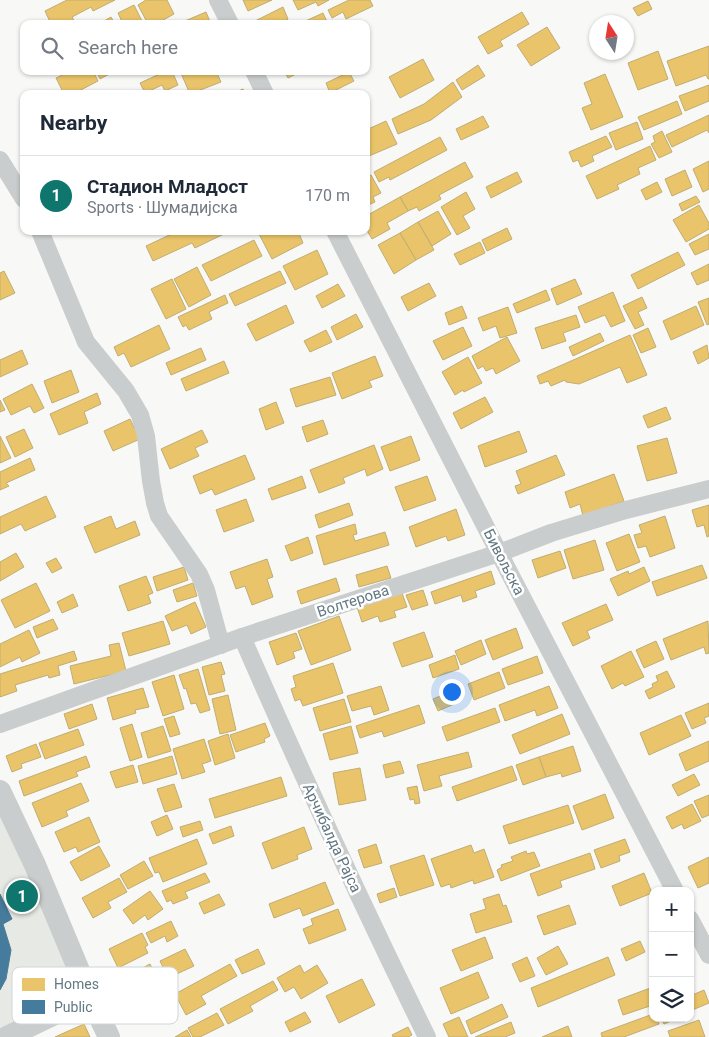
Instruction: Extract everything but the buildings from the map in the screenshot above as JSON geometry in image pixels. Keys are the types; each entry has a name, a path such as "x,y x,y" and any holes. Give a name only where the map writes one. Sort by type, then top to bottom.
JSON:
{"street":[{"path":"218,0 228,20"},
{"path":"256,75 263,90"},
{"path":"0,160 20,192"},
{"path":"42,235 86,342 126,391 140,415 146,436 151,481 159,516 199,574 206,590 221,645"},
{"name":"Бивољска","path":"337,235 499,553 673,887"},
{"name":"Волтерова","path":"0,724 242,637 499,553 551,533 626,510 709,489"},
{"name":"Арчибалда Рајса","path":"242,637 306,784 427,1037"},
{"path":"0,791 35,865 78,967"},
{"path":"694,927 709,955"},
{"path":"7,1037 34,1024"},
{"path":"103,1024 109,1037"}],"shaded area":[{"path":"0,794 77,967 12,967 12,1024 29,1024 0,1037"}],"place":[{"name":"Стадион Младост","path":"22,896"}]}
